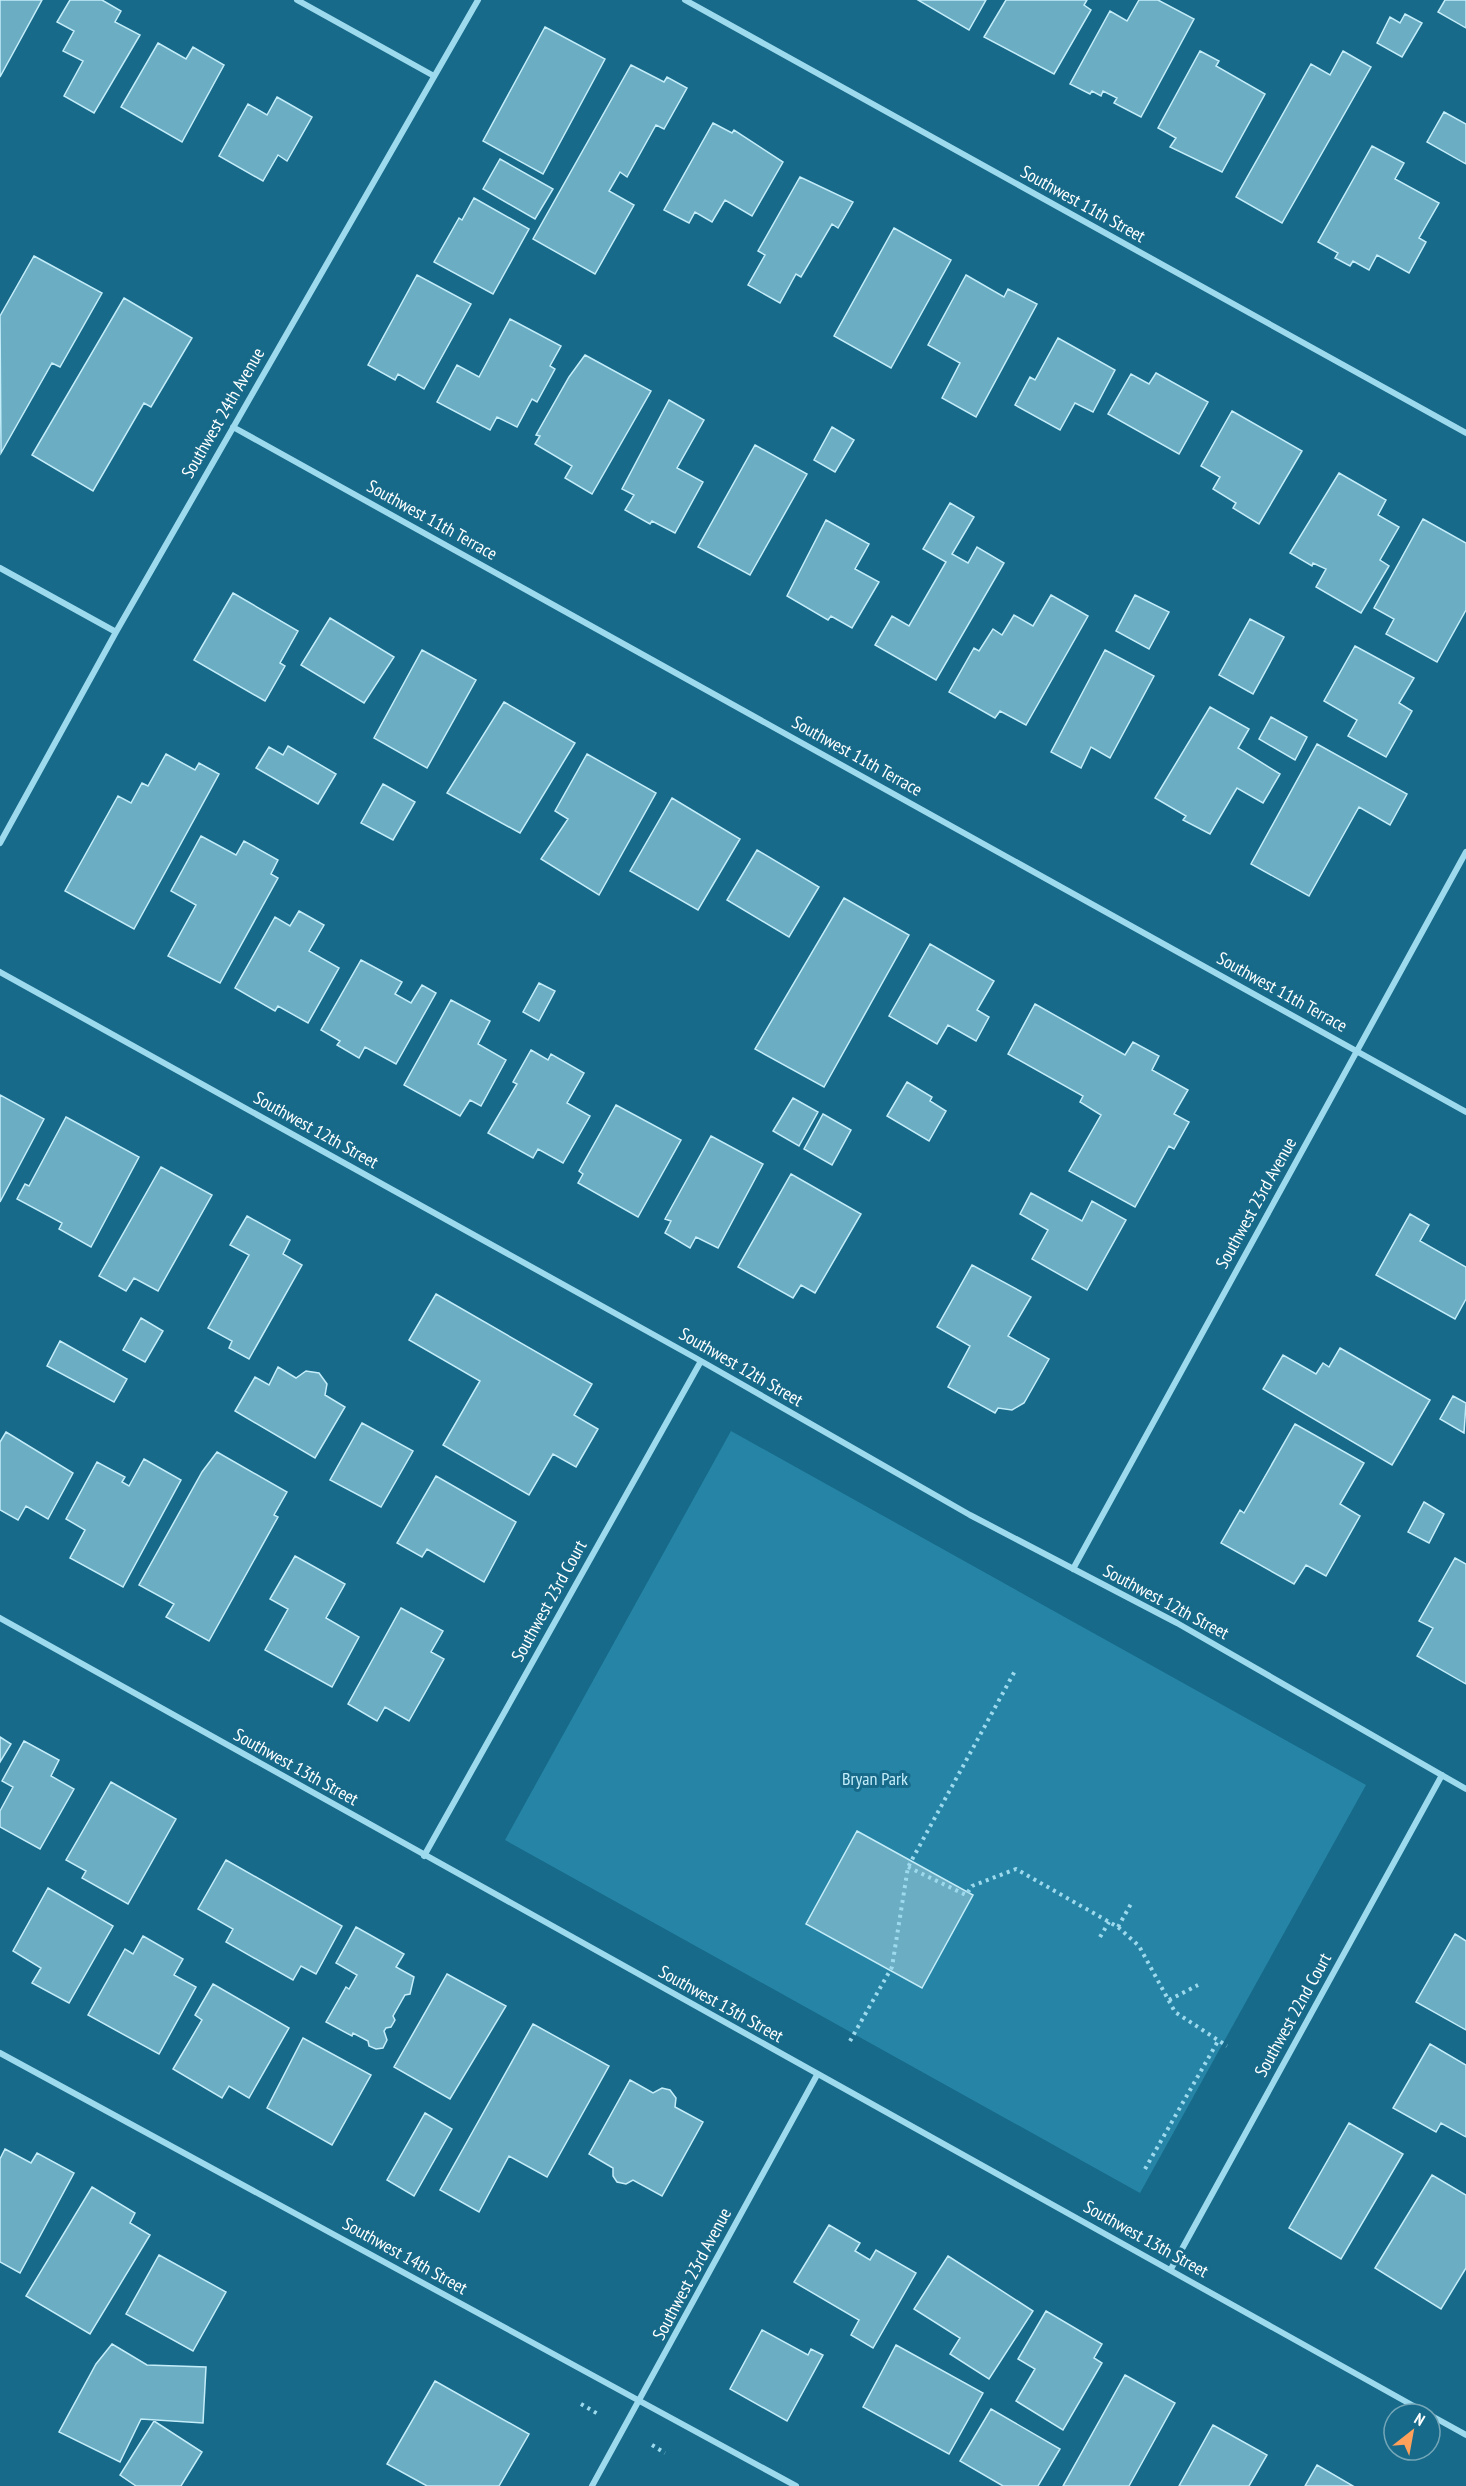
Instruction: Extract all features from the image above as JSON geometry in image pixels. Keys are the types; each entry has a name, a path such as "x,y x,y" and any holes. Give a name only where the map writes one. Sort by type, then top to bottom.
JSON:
{"street":[{"path":"297,0 434,76"},
{"name":"Southwest 24th Avenue","path":"0,843 116,632 478,0"},
{"name":"Southwest 11th Street","path":"685,0 1466,434"},
{"name":"Southwest 11th Terrace","path":"233,426 1466,1112"},
{"path":"0,568 116,632"},
{"name":"Southwest 23rd Avenue","path":"1073,1569 1466,852"},
{"name":"Southwest 12th Street","path":"0,972 701,1361 970,1515 1177,1623 1466,1789"},
{"name":"Southwest 23rd Court","path":"424,1856 701,1361"},
{"name":"Southwest 13th Street","path":"0,1618 1408,2402"},
{"name":"Southwest 22nd Court","path":"1171,2269 1442,1775"},
{"name":"Southwest 14th Street","path":"0,2053 796,2486"},
{"name":"Southwest 23rd Avenue","path":"592,2486 641,2401 817,2075"},
{"name":"Southwest 13th Street","path":"1442,2421 1466,2435"}],"path":[{"path":"850,2041 892,1967 908,1867 1016,1669"},
{"path":"908,1867 966,1895 972,1886 1016,1869 1118,1927 1139,1946 1179,2016 1227,2046"},
{"path":"1118,1927 1132,1902"},
{"path":"1100,1937 1108,1922"},
{"path":"1169,2000 1198,1985"},
{"path":"1144,2169 1218,2041"},
{"path":"581,2404 598,2414"},
{"path":"652,2445 665,2452"}],"green space":[{"name":"Bryan Park","path":"731,1431 1366,1785 1140,2193 505,1840"}],"building":[{"path":"0,0 42,0 0,77"},
{"path":"70,0 102,0 121,11 115,22 140,35 94,113 64,96 83,61 63,51 74,31 57,22"},
{"path":"918,0 986,0 969,30"},
{"path":"1006,0 1087,0 1084,5 1091,10 1054,74 984,37"},
{"path":"1139,0 1158,0 1194,19 1141,117 1114,103 1117,98 1103,91 1101,96 1092,91 1090,94 1070,84 1110,11 1127,21"},
{"path":"1445,0 1466,0 1466,28 1438,12"},
{"path":"1405,14 1422,23 1402,57 1377,43 1390,17 1400,23"},
{"path":"545,27 605,59 543,174 483,141"},
{"path":"158,43 186,59 193,47 224,65 182,142 121,107"},
{"path":"1200,51 1219,61 1216,66 1265,94 1222,172 1170,147 1176,138 1158,128"},
{"path":"1343,51 1371,67 1282,223 1236,197 1311,64 1330,75"},
{"path":"631,65 664,82 667,77 687,88 664,129 656,125 627,177 620,172 609,191 634,205 595,274 533,239"},
{"path":"277,97 312,117 287,161 278,155 263,181 219,156 248,104 267,115"},
{"path":"1444,112 1466,124 1466,164 1427,142"},
{"path":"713,123 732,133 734,130 783,162 752,216 725,200 712,222 695,212 689,223 664,210"},
{"path":"1372,146 1404,163 1395,179 1439,203 1419,238 1426,242 1409,273 1377,255 1369,270 1353,261 1350,266 1335,258 1338,253 1318,242"},
{"path":"500,159 553,189 535,219 483,189"},
{"path":"800,177 853,202 838,228 832,224 801,277 796,274 780,303 748,285 765,255 758,251"},
{"path":"474,198 529,229 493,294 434,262 459,218 462,220"},
{"path":"894,228 951,260 891,368 834,336"},
{"path":"34,256 102,293 60,367 52,363 1,453 0,316"},
{"path":"417,275 471,304 424,389 398,374 395,380 368,365"},
{"path":"966,275 1004,297 1008,289 1037,304 976,417 942,398 960,363 928,345"},
{"path":"124,298 192,338 151,407 144,403 93,491 32,455"},
{"path":"510,319 561,346 550,366 555,369 537,402 532,399 517,427 497,417 490,430 437,402 457,365 479,377"},
{"path":"1058,338 1115,370 1093,412 1075,403 1060,430 1015,405 1030,377 1035,380"},
{"path":"585,355 651,391 592,494 565,478 572,466 535,444 540,436 536,435 569,377"},
{"path":"1156,373 1208,402 1179,454 1108,414 1131,374 1149,384"},
{"path":"669,400 704,420 677,468 703,482 675,533 652,521 650,524 625,510 634,495 622,489"},
{"path":"1232,411 1302,451 1259,524 1233,508 1236,503 1213,489 1220,477 1201,466"},
{"path":"832,427 854,440 835,472 814,460"},
{"path":"755,445 807,474 750,575 698,547"},
{"path":"1339,473 1386,500 1378,515 1399,527 1380,560 1389,566 1361,613 1316,587 1326,569 1313,563 1312,566 1290,553"},
{"path":"950,503 974,517 952,554 968,563 977,547 1004,563 936,680 875,645 892,616 909,626 946,562 923,549"},
{"path":"1423,519 1466,543 1466,610 1437,662 1386,634 1394,619 1374,608"},
{"path":"826,520 869,544 855,569 879,582 852,628 831,616 828,620 787,596"},
{"path":"233,593 298,631 280,663 285,666 265,701 194,660"},
{"path":"1051,595 1088,616 1026,725 1000,711 995,718 949,692 974,648 979,651 993,629 1002,635 1014,615 1033,626"},
{"path":"1135,595 1169,612 1149,649 1116,631"},
{"path":"330,618 394,657 364,703 301,665"},
{"path":"1250,619 1284,637 1253,694 1219,675"},
{"path":"1355,646 1414,678 1399,703 1412,711 1386,757 1348,736 1357,720 1324,701"},
{"path":"422,650 476,680 427,768 374,738"},
{"path":"1105,650 1154,676 1110,758 1091,747 1081,768 1051,752"},
{"path":"504,702 575,743 520,833 447,793"},
{"path":"1210,707 1249,729 1238,748 1280,774 1263,803 1237,788 1210,834 1183,820 1186,816 1155,798"},
{"path":"1271,717 1307,737 1295,760 1259,739"},
{"path":"1317,744 1407,794 1390,825 1359,807 1309,896 1251,864"},
{"path":"288,746 336,774 318,804 256,768 269,747 283,755"},
{"path":"166,754 195,770 199,763 219,774 134,929 65,891 118,796 131,803 142,783 148,786"},
{"path":"587,754 656,793 599,895 541,859 568,819 555,811"},
{"path":"383,784 415,802 393,840 361,823"},
{"path":"672,798 740,839 698,910 630,871"},
{"path":"201,836 236,855 244,841 278,860 271,874 278,878 220,983 168,956 196,905 171,891"},
{"path":"757,850 819,887 789,937 727,900"},
{"path":"844,898 909,935 824,1087 755,1049"},
{"path":"299,911 324,925 309,951 339,968 308,1023 278,1006 275,1011 235,988 275,917 290,926"},
{"path":"930,944 994,981 977,1010 989,1017 976,1041 948,1025 937,1044 889,1016"},
{"path":"361,960 402,982 395,994 411,1003 422,985 436,993 396,1064 365,1047 359,1058 337,1045 340,1041 321,1030"},
{"path":"539,983 555,991 539,1021 523,1012"},
{"path":"451,1000 490,1021 478,1044 506,1060 481,1106 470,1100 460,1116 404,1085"},
{"path":"1035,1004 1125,1055 1133,1042 1159,1056 1152,1070 1188,1090 1174,1114 1189,1122 1174,1149 1169,1146 1135,1207 1069,1171 1101,1115 1080,1102 1083,1096 1008,1054"},
{"path":"531,1050 548,1060 551,1054 584,1073 567,1103 590,1116 563,1163 538,1149 533,1158 488,1133 517,1084 513,1082"},
{"path":"907,1082 932,1097 930,1101 946,1111 929,1141 887,1116"},
{"path":"0,1095 44,1119 0,1202"},
{"path":"793,1098 818,1112 799,1146 773,1131"},
{"path":"616,1105 681,1140 638,1217 578,1183 583,1174 579,1171"},
{"path":"823,1114 851,1130 832,1165 804,1149"},
{"path":"66,1117 139,1157 91,1247 59,1229 62,1223 17,1199 25,1184 29,1186"},
{"path":"711,1136 763,1164 718,1248 696,1237 690,1248 665,1233 671,1221 665,1219"},
{"path":"161,1167 212,1195 158,1291 134,1278 126,1291 99,1276"},
{"path":"791,1174 861,1214 815,1293 801,1285 793,1298 738,1267"},
{"path":"1031,1193 1082,1221 1092,1201 1126,1220 1087,1290 1032,1259 1048,1230 1020,1214"},
{"path":"1410,1214 1429,1225 1420,1241 1466,1267 1466,1299 1455,1319 1376,1275"},
{"path":"247,1216 290,1240 283,1254 302,1265 249,1359 229,1348 232,1341 208,1328 249,1255 230,1245"},
{"path":"972,1265 1031,1297 1008,1336 1049,1359 1024,1403 1012,1410 998,1408 995,1413 948,1387 970,1346 937,1327"},
{"path":"436,1294 592,1384 574,1415 598,1429 576,1467 553,1454 529,1495 443,1445 480,1381 409,1340"},
{"path":"141,1318 163,1331 145,1362 123,1350"},
{"path":"60,1341 127,1379 114,1402 47,1366"},
{"path":"1340,1348 1430,1400 1392,1465 1263,1389 1283,1355 1316,1374 1323,1363 1329,1367"},
{"path":"278,1367 296,1378 306,1371 319,1373 327,1384 325,1395 345,1407 315,1458 235,1411 255,1377 269,1385"},
{"path":"1453,1396 1466,1403 1464,1433 1440,1419"},
{"path":"362,1423 413,1451 381,1507 330,1480"},
{"path":"1295,1424 1364,1463 1340,1504 1360,1516 1326,1576 1306,1565 1294,1584 1221,1543 1240,1510 1244,1513"},
{"path":"6,1432 73,1473 48,1519 26,1506 18,1520 0,1510 0,1442"},
{"path":"217,1452 287,1492 274,1515 278,1517 209,1641 166,1617 174,1604 139,1585 202,1472"},
{"path":"144,1459 181,1480 123,1587 70,1558 85,1530 66,1519 97,1462 125,1477 122,1482 129,1486"},
{"path":"436,1476 516,1522 484,1582 427,1549 422,1557 397,1543"},
{"path":"1424,1502 1444,1514 1429,1543 1408,1532"},
{"path":"295,1556 345,1584 326,1618 359,1637 332,1687 265,1650 288,1609 270,1599"},
{"path":"1455,1558 1466,1564 1466,1684 1417,1656 1433,1628 1419,1621"},
{"path":"401,1608 443,1631 431,1652 444,1659 409,1721 385,1707 377,1721 348,1704"},
{"path":"0,1737 11,1744 0,1762"},
{"path":"24,1741 59,1760 51,1776 74,1789 40,1849 0,1827 0,1811 13,1787 2,1781"},
{"path":"111,1782 176,1819 128,1904 82,1878 86,1871 66,1860"},
{"path":"857,1831 973,1895 922,1988 806,1924"},
{"path":"226,1860 342,1926 316,1974 301,1966 293,1980 226,1942 233,1929 198,1909"},
{"path":"48,1888 113,1926 69,2003 32,1983 41,1968 13,1951"},
{"path":"356,1927 404,1954 396,1967 414,1977 410,1994 405,1995 393,2016 395,2020 391,2027 384,2031 387,2040 383,2048 376,2049 369,2046 368,2041 353,2033 352,2036 326,2022 346,1987 349,1989 357,1975 336,1963"},
{"path":"1455,1934 1466,1941 1466,2030 1416,2002"},
{"path":"143,1936 183,1959 174,1975 196,1987 159,2054 88,2015 125,1949 133,1954"},
{"path":"447,1974 506,2006 450,2099 394,2067"},
{"path":"213,1984 289,2028 249,2098 229,2086 222,2098 173,2069 202,2020 195,2015"},
{"path":"533,2024 609,2066 547,2177 509,2156 479,2212 440,2190"},
{"path":"303,2038 371,2075 332,2145 267,2108"},
{"path":"1430,2044 1466,2065 1466,2137 1441,2123 1436,2132 1393,2108"},
{"path":"630,2080 653,2093 662,2088 670,2090 676,2098 675,2107 703,2122 662,2196 633,2180 626,2184 617,2182 613,2176 613,2168 589,2154"},
{"path":"425,2113 452,2129 414,2196 387,2180"},
{"path":"1349,2123 1403,2154 1341,2259 1289,2228"},
{"path":"5,2149 31,2163 37,2153 74,2173 20,2273 0,2262 0,2159"},
{"path":"1432,2175 1466,2195 1466,2268 1441,2309 1375,2268"},
{"path":"92,2187 135,2213 130,2223 150,2235 90,2334 26,2296"},
{"path":"829,2225 860,2243 855,2251 870,2260 876,2250 916,2273 873,2348 851,2335 859,2320 794,2282"},
{"path":"159,2255 226,2292 193,2351 126,2314"},
{"path":"948,2256 1033,2311 989,2379 950,2354 960,2338 914,2309"},
{"path":"1046,2311 1102,2344 1094,2358 1102,2363 1063,2430 1016,2401 1035,2369 1018,2359"},
{"path":"762,2330 808,2355 811,2349 823,2355 787,2421 730,2389"},
{"path":"112,2344 147,2365 206,2367 203,2423 141,2419 120,2462 59,2432 96,2364"},
{"path":"896,2345 983,2393 949,2454 863,2407"},
{"path":"1125,2375 1175,2403 1129,2486 1063,2486"},
{"path":"435,2381 529,2434 499,2486 427,2486 387,2464"},
{"path":"991,2409 1060,2449 1038,2486 1003,2486 960,2461"},
{"path":"154,2421 202,2452 181,2486 136,2486 120,2475"},
{"path":"1213,2425 1267,2455 1249,2486 1179,2486"},
{"path":"1317,2465 1353,2486 1305,2486"}]}
